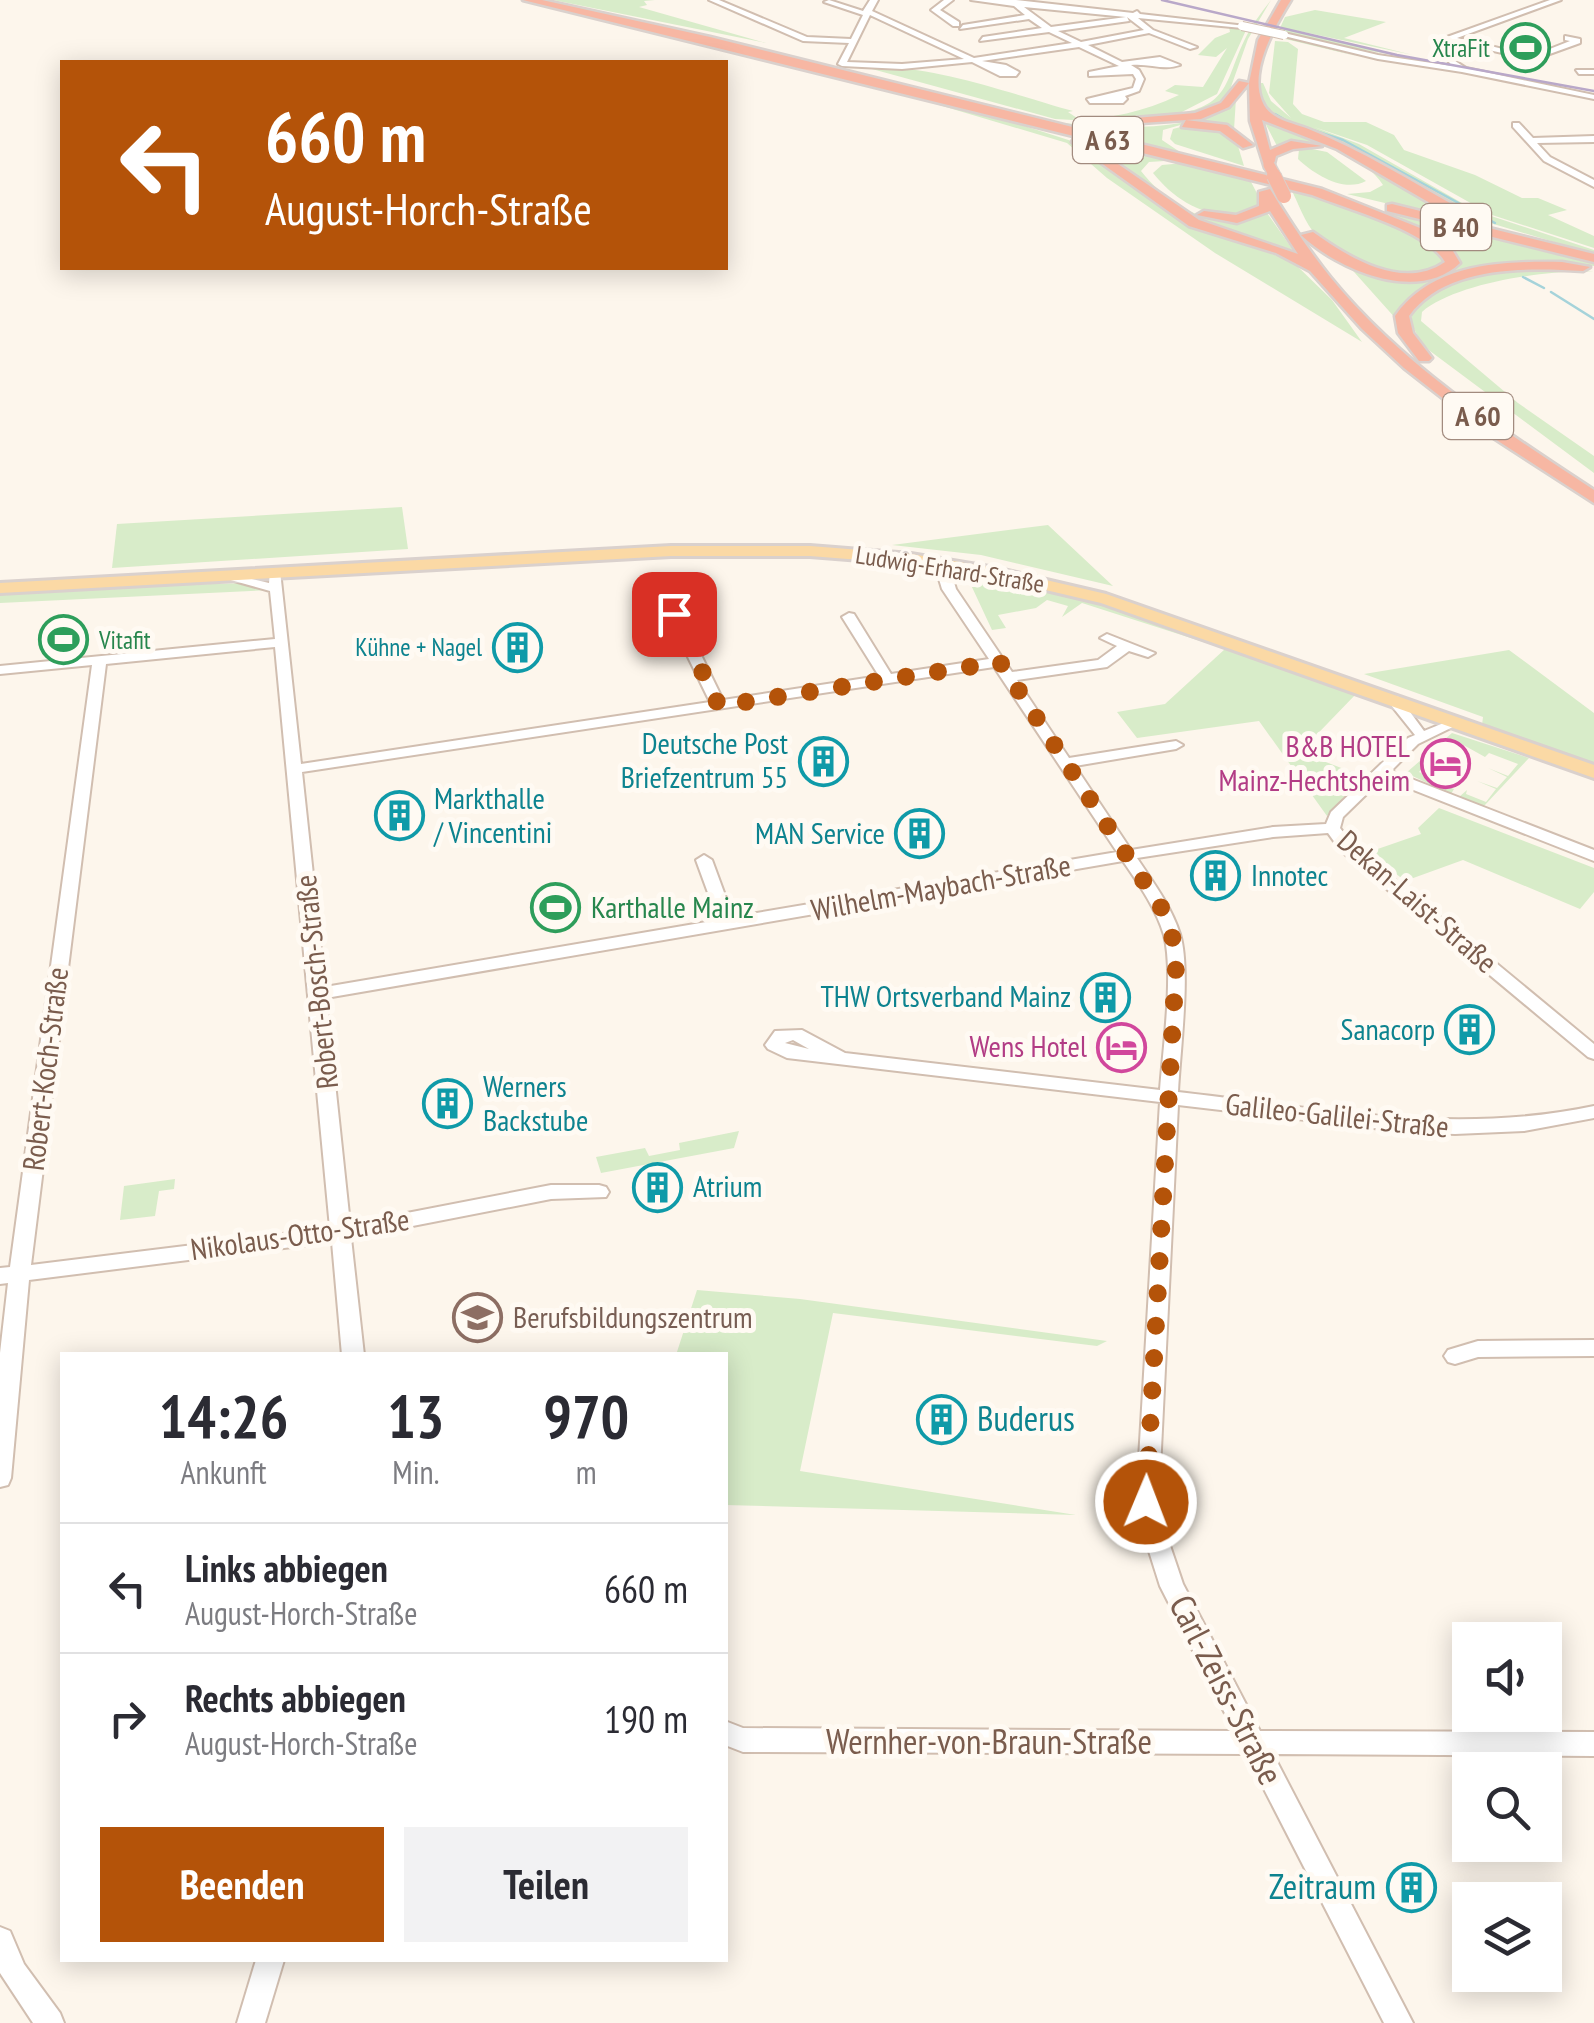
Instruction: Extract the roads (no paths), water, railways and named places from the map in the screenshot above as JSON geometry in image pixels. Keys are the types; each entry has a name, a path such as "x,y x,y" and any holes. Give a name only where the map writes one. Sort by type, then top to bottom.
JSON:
{"highway":[{"name":"A 63","path":"528,0 710,40 1558,249"},
{"name":"A 63","path":"542,0 1009,113"},
{"name":"A 60","path":"1283,0 1253,42 1247,89 1247,146 1304,254 1339,294 1449,394 1594,498"},
{"path":"1009,113 1089,124 1181,119 1218,110 1247,89 1258,111 1271,121 1340,146 1460,215 1594,262"},
{"name":"A 60","path":"1247,89 1269,164 1272,195 1350,288 1424,358 1594,484"},
{"path":"1009,113 1083,142 1200,226 1294,256 1339,294"},
{"path":"1207,163 1164,135 1179,124 1211,125 1233,132 1247,146"},
{"path":"1269,164 1270,154 1287,146 1323,147 1372,175 1378,186"},
{"path":"1207,163 1179,161 1147,169 1190,208 1211,217 1251,216 1265,208 1272,195"},
{"path":"1318,190 1358,192"},
{"path":"1308,235 1345,260 1380,273 1425,276 1453,264 1445,249 1415,231 1318,190"},
{"name":"B 40","path":"1318,190 1594,262"},
{"path":"1424,358 1406,333 1402,316 1412,300 1424,291 1493,270 1594,262"}],"main road":[{"name":"Ludwig-Erhard-Straße","path":"182,580 279,578 708,550 810,551 911,560 1106,599 1594,772"},
{"name":"Ludwig-Erhard-Straße","path":"0,588 279,578"}],"street":[{"path":"715,0 803,38 852,41"},
{"path":"874,0 842,63 864,69 972,59 1149,31"},
{"path":"949,0 935,10 959,25 1031,17 1062,6"},
{"path":"975,0 1252,23 1246,30 1193,20"},
{"path":"1454,65 1444,45 1450,39 1557,0"},
{"path":"1013,1 1050,30 1129,68 1140,79 1136,89 1120,96"},
{"path":"828,2 867,13 988,67"},
{"path":"983,39 1135,15"},
{"path":"1135,15 1149,31 1194,48"},
{"path":"1193,20 1242,26 1365,54 1454,65 1594,96"},
{"path":"1450,39 1533,58 1577,41 1568,38"},
{"path":"1129,68 1150,60"},
{"path":"1579,72 1594,72"},
{"path":"1516,125 1546,159 1594,184"},
{"path":"1531,141 1594,139"},
{"path":"955,571 960,603"},
{"name":"Carl-Zeiss-Straße","path":"955,571 960,603 1162,909 1176,951 1147,1510 1164,1569 1399,2023"},
{"name":"Robert-Bosch-Straße","path":"279,578 282,642 353,1352"},
{"path":"674,614 719,706"},
{"path":"849,617 888,680"},
{"path":"1106,638 1148,653"},
{"path":"0,670 282,642"},
{"path":"1009,677 1102,664 1127,646"},
{"name":"Robert-Koch-Straße","path":"0,1478 10,1275 100,660"},
{"path":"295,768 1000,662"},
{"path":"1394,700 1415,736"},
{"name":"Dekan-Laist-Straße","path":"1447,719 1415,736 1336,815 1332,828 1348,848 1594,1052"},
{"path":"1066,763 1176,745"},
{"path":"1380,772 1594,856"},
{"name":"Wilhelm-Maybach-Straße","path":"318,994 1127,856 1274,832 1332,828"},
{"path":"704,860 728,925"},
{"name":"Galileo-Galilei-Straße","path":"841,1059 1474,1130 1521,1128 1594,1112"},
{"name":"Nikolaus-Otto-Straße","path":"10,1275 343,1232 551,1192 599,1192"},
{"path":"1455,1356 1478,1350 1594,1348"},
{"name":"Wernher-von-Braun-Straße","path":"728,1734 743,1740 870,1743 1594,1744"},
{"path":"0,1941 14,1974 50,2023"},
{"path":"251,2023 269,1962"}],"waterway":[{"path":"1275,114 1292,124"},
{"path":"1306,128 1343,140 1495,223"},
{"path":"1523,277 1544,288"},
{"path":"1551,292 1594,319"}],"tram line":[{"path":"1162,0 1397,55 1594,91"}],"place":[{"name":"XtraFit","path":"1525,48"},
{"name":"Vitafit","path":"64,640"},
{"name":"Kühne + Nagel","path":"517,647"},
{"name":"Deutsche Post Briefzentrum 55","path":"823,761"},
{"name":"B&B HOTEL Mainz-Hechtsheim","path":"1445,764"},
{"name":"Markthalle / Vincentini","path":"399,816"},
{"name":"MAN Service","path":"920,834"},
{"name":"Innotec","path":"1216,876"},
{"name":"Karthalle Mainz","path":"556,908"},
{"name":"THW Ortsverband Mainz","path":"1106,997"},
{"name":"Sanacorp","path":"1470,1030"},
{"name":"Wens Hotel","path":"1122,1047"},
{"name":"Werners Backstube","path":"448,1104"},
{"name":"Atrium","path":"658,1187"},
{"name":"Berufsbildungszentrum","path":"478,1318"},
{"name":"Buderus","path":"942,1419"},
{"name":"Zeitraum","path":"1411,1887"}]}
